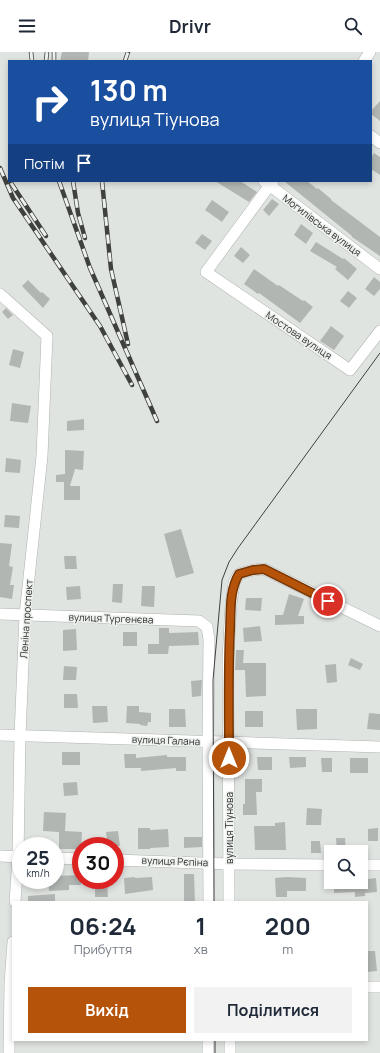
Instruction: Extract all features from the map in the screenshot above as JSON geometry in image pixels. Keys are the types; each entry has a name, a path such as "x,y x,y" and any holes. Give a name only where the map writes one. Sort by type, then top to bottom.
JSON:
{"street":[{"path":"372,137 380,143"},
{"name":"Могилівська вулиця","path":"269,183 380,269"},
{"name":"Мостова вулиця","path":"269,183 206,272 350,370 380,331"},
{"name":"Леніна проспект","path":"0,294 47,336 42,456 25,615 20,736 20,837"},
{"name":"вулиця Тіунова","path":"229,901 228,659 231,604 234,583 239,574 264,569 380,626"},
{"name":"вулиця Тургенєва","path":"0,614 199,621 207,627 209,639"},
{"name":"вулиця Тіунова","path":"208,901 209,639"},
{"name":"вулиця Галана","path":"0,735 380,747"},
{"path":"0,856 12,857"},
{"name":"вулиця Рєпіна","path":"124,860 209,862 229,864 324,865"},
{"path":"368,865 380,865"},
{"name":"Леніна проспект","path":"15,901 16,889"},
{"path":"9,1053 8,984 12,950"},
{"path":"368,987 380,987"},
{"path":"208,1041 208,1053"},
{"path":"230,1041 230,1053"}],"building":[{"path":"62,52 89,52 88,60 60,60"},
{"path":"380,101 380,121 372,115 372,110"},
{"path":"374,153 380,157 380,175 372,170 372,156"},
{"path":"217,182 242,182 257,192 249,202"},
{"path":"285,182 308,182 317,189 318,188 331,200 380,237 380,256 352,236"},
{"path":"272,199 279,204 269,216 263,210"},
{"path":"212,200 229,212 222,222 205,210"},
{"path":"301,224 313,233 306,244 294,235"},
{"path":"202,234 212,241 205,250 195,243"},
{"path":"316,242 343,259 344,258 357,269 348,280 335,269 337,267 310,251"},
{"path":"241,247 250,255 243,263 234,256"},
{"path":"254,269 278,286 279,285 303,301 304,300 313,307 300,323 244,284"},
{"path":"374,277 380,282 380,289 374,296 365,289"},
{"path":"28,280 41,293 42,292 50,299 43,308 22,286"},
{"path":"348,291 357,298 349,308 340,301"},
{"path":"6,308 13,315 8,319 2,312"},
{"path":"331,326 344,336 334,350 320,341"},
{"path":"13,349 24,352 20,368 9,365"},
{"path":"12,403 31,406 28,423 10,421"},
{"path":"84,419 84,430 67,431 67,421"},
{"path":"65,450 84,451 83,470 75,469 70,486 80,486 80,500 64,500 64,482 56,482 56,475 65,474"},
{"path":"6,458 21,460 20,473 5,472"},
{"path":"5,515 20,516 19,528 4,527"},
{"path":"181,529 194,573 176,578 164,534"},
{"path":"0,543 12,544 9,566 13,567 10,585 14,585 12,599 0,597"},
{"path":"64,556 76,556 77,569 65,569"},
{"path":"113,584 123,584 122,603 112,602"},
{"path":"80,586 81,599 67,600 66,587"},
{"path":"142,586 155,586 154,607 141,606"},
{"path":"289,594 304,599 298,616 304,616 304,624 275,625 275,615 283,615"},
{"path":"246,598 262,598 261,611 245,610"},
{"path":"260,626 262,641 244,642 243,628"},
{"path":"159,628 169,628 169,633 198,632 199,645 169,646 168,654 148,654 148,644 159,644"},
{"path":"76,629 77,650 63,651 63,630"},
{"path":"123,632 137,632 137,646 123,646"},
{"path":"236,650 244,650 243,663 266,663 266,696 246,697 245,670 235,670"},
{"path":"351,658 363,664 360,670 348,665"},
{"path":"336,664 337,682 327,683 325,665"},
{"path":"64,666 77,667 76,680 63,680"},
{"path":"202,680 201,696 192,697 191,681"},
{"path":"64,694 77,694 78,708 64,708"},
{"path":"92,706 107,706 108,722 93,723"},
{"path":"127,706 139,706 139,712 151,713 151,722 148,722 147,726 126,723"},
{"path":"169,709 185,709 186,727 169,727"},
{"path":"296,709 317,709 317,729 297,730"},
{"path":"245,711 263,711 263,727 245,727"},
{"path":"369,713 380,714 380,730 367,729"},
{"path":"62,752 80,752 80,765 62,765"},
{"path":"124,754 136,754 136,758 167,755 167,757 186,757 186,771 176,771 176,768 141,771 141,768 125,768"},
{"path":"257,757 272,757 272,770 258,770"},
{"path":"289,757 306,757 306,767 290,768"},
{"path":"321,758 332,758 332,772 322,772"},
{"path":"350,758 368,758 368,773 350,773"},
{"path":"245,779 262,779 262,792 256,792 257,815 243,815 243,804 245,804"},
{"path":"77,782 78,795 64,796 63,783"},
{"path":"307,808 322,809 321,825 306,825"},
{"path":"44,812 66,813 65,831 82,832 82,837 72,837 72,849 64,849 64,837 59,837 59,832 43,831"},
{"path":"285,822 286,850 255,850 254,826 275,826 275,823"},
{"path":"138,828 150,828 150,830 168,829 169,847 138,849"},
{"path":"378,828 378,841 368,841 368,829"},
{"path":"118,831 119,837 107,837 106,832"},
{"path":"184,837 202,837 202,847 184,848"},
{"path":"336,838 345,838 346,845 336,845"},
{"path":"311,841 320,841 321,853 311,853"},
{"path":"184,874 194,874 195,901 184,901"},
{"path":"72,875 72,885 69,885 69,890 49,891 49,889 64,889 64,876"},
{"path":"152,877 153,890 125,894 124,878"},
{"path":"275,878 306,878 306,891 287,891 287,897 276,897"},
{"path":"376,878 377,892 365,893 365,896 355,897 355,892 334,893 334,889 368,889 368,879"},
{"path":"95,889 108,889 108,897 95,897"},
{"path":"55,894 55,901 28,901 28,896"},
{"path":"368,951 375,951 377,971 368,972"}],"tram line":[{"path":"214,901 213,680 222,580 229,562 238,548 380,353"},
{"path":"215,1041 215,1053"}],"railway":[{"path":"31,52 32,60"},
{"path":"46,60 47,52"},
{"path":"54,52 54,60"},
{"path":"125,60 128,52"},
{"path":"0,168 13,198 100,326 132,385"},
{"path":"59,182 90,268 157,421"},
{"path":"73,182 78,213 85,238"},
{"path":"102,182 111,269 128,344"},
{"path":"11,183 46,236"}],"route":[{"path":"229,758 228,659 231,604 234,583 239,574 264,569 328,601"}]}
